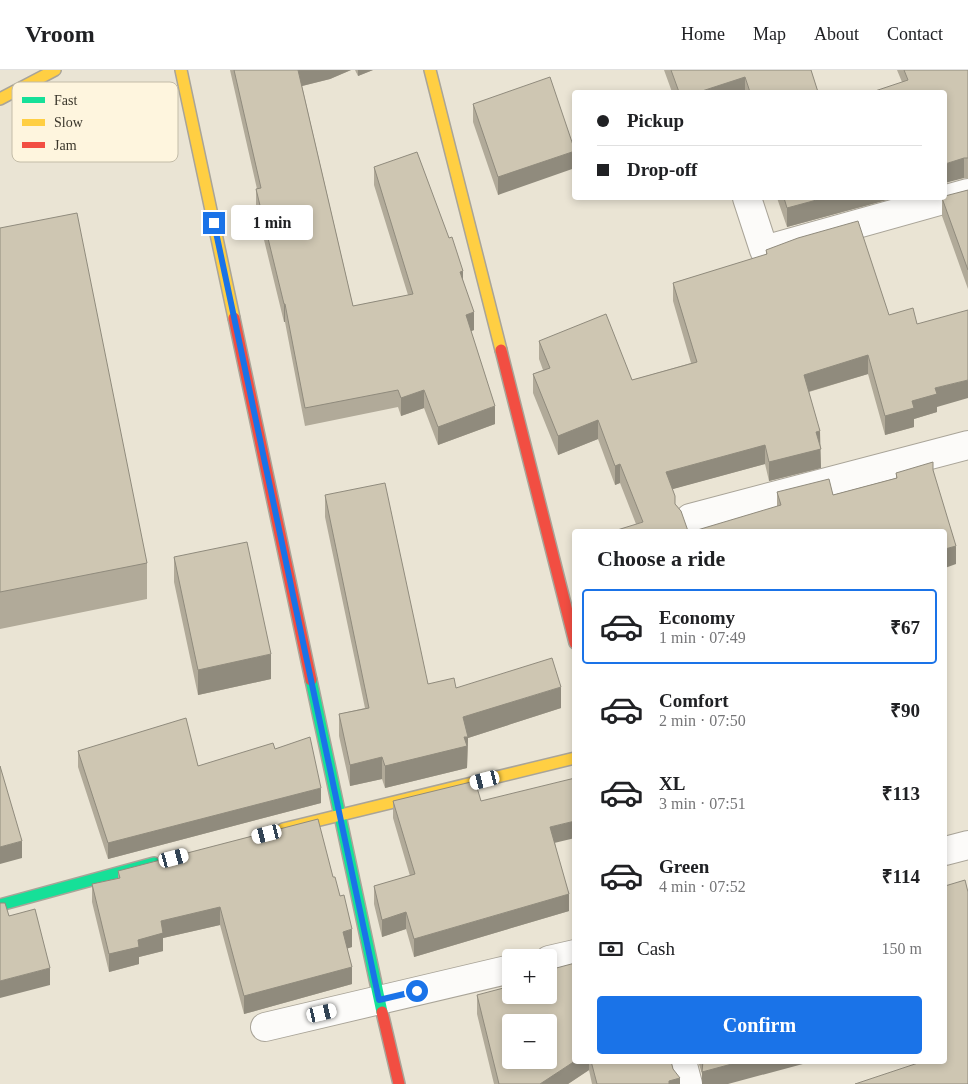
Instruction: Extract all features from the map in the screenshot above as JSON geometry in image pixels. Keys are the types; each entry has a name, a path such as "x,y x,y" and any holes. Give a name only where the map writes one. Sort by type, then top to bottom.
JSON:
{"street":[{"path":"31,82 55,70"},
{"path":"181,70 379,1000 399,1084"},
{"path":"430,70 572,631"},
{"path":"0,98 12,92"},
{"path":"947,199 968,193"},
{"path":"748,200 764,250 943,200"},
{"path":"690,518 968,446"},
{"path":"274,832 340,814 572,759"},
{"path":"947,851 968,845"},
{"path":"0,905 169,859"},
{"path":"557,958 572,955"},
{"path":"265,1027 502,971"},
{"path":"683,1064 688,1084"}],"building":[{"path":"234,70 298,70 353,306 413,294 374,167 417,152 449,238 452,237 463,271 460,272 474,312 466,315 495,406 438,427 424,390 401,398 398,390 305,408 285,304 256,189 261,188"},
{"path":"671,70 811,70 817,90 749,90 745,77 705,90 678,90"},
{"path":"904,70 968,70 968,158 947,163 947,90 878,90 908,80"},
{"path":"550,77 572,142 572,152 498,177 473,104"},
{"path":"968,190 968,270 943,200 947,200 947,195"},
{"path":"785,200 817,200 787,208"},
{"path":"77,213 147,563 0,592 0,228"},
{"path":"858,221 889,315 913,308 917,324 968,310 968,380 935,388 937,394 912,401 914,408 885,416 868,355 804,375 820,431 816,432 821,449 769,462 765,445 666,472 675,496 675,504 681,511 687,529 620,529 643,522 620,464 615,466 598,420 558,436 533,374 550,368 539,341 606,314 632,380 697,362 673,283 767,254 766,250 798,238"},
{"path":"933,462 933,470 956,546 947,548 947,529 701,529 781,505 777,492 829,479 833,495 897,478 896,473"},
{"path":"385,483 428,684 454,678 456,688 552,658 561,687 463,717 468,737 464,737 467,746 385,766 382,757 350,765 339,714 369,708 325,495"},
{"path":"247,542 271,654 198,670 174,557"},
{"path":"186,718 198,766 273,743 275,749 310,737 321,788 108,843 78,751"},
{"path":"0,766 22,841 0,847"},
{"path":"572,779 572,822 550,827 569,894 414,939 406,912 382,920 374,886 415,874 393,801 475,781 481,801"},
{"path":"318,819 333,877 335,877 340,896 344,895 352,929 343,932 352,967 244,996 220,907 161,921 163,933 138,940 139,947 109,954 92,884 120,878 118,871"},
{"path":"965,880 968,892 968,1084 855,1084 915,1064 947,1064 947,885"},
{"path":"0,903 5,903 9,916 35,909 50,968 0,981"},
{"path":"572,964 572,1063 540,1084 499,1084 477,995 502,988 502,1004 557,1004 557,968"},
{"path":"592,1064 672,1064 680,1078 669,1081 669,1084 597,1084"},
{"path":"703,1064 732,1064 702,1072"}],"traffic: fast":[{"path":"311,680 382,1012"},
{"path":"0,905 154,863"}],"traffic: slow":[{"path":"32,82 55,70"},
{"path":"181,70 234,318"},
{"path":"430,70 501,350"},
{"path":"0,99 12,93"},
{"path":"283,829 572,759"}],"traffic: jam":[{"path":"234,318 311,680"},
{"path":"501,350 572,631"},
{"path":"382,1012 399,1084"}],"route":[{"path":"214,223 379,1000 417,991"}]}
